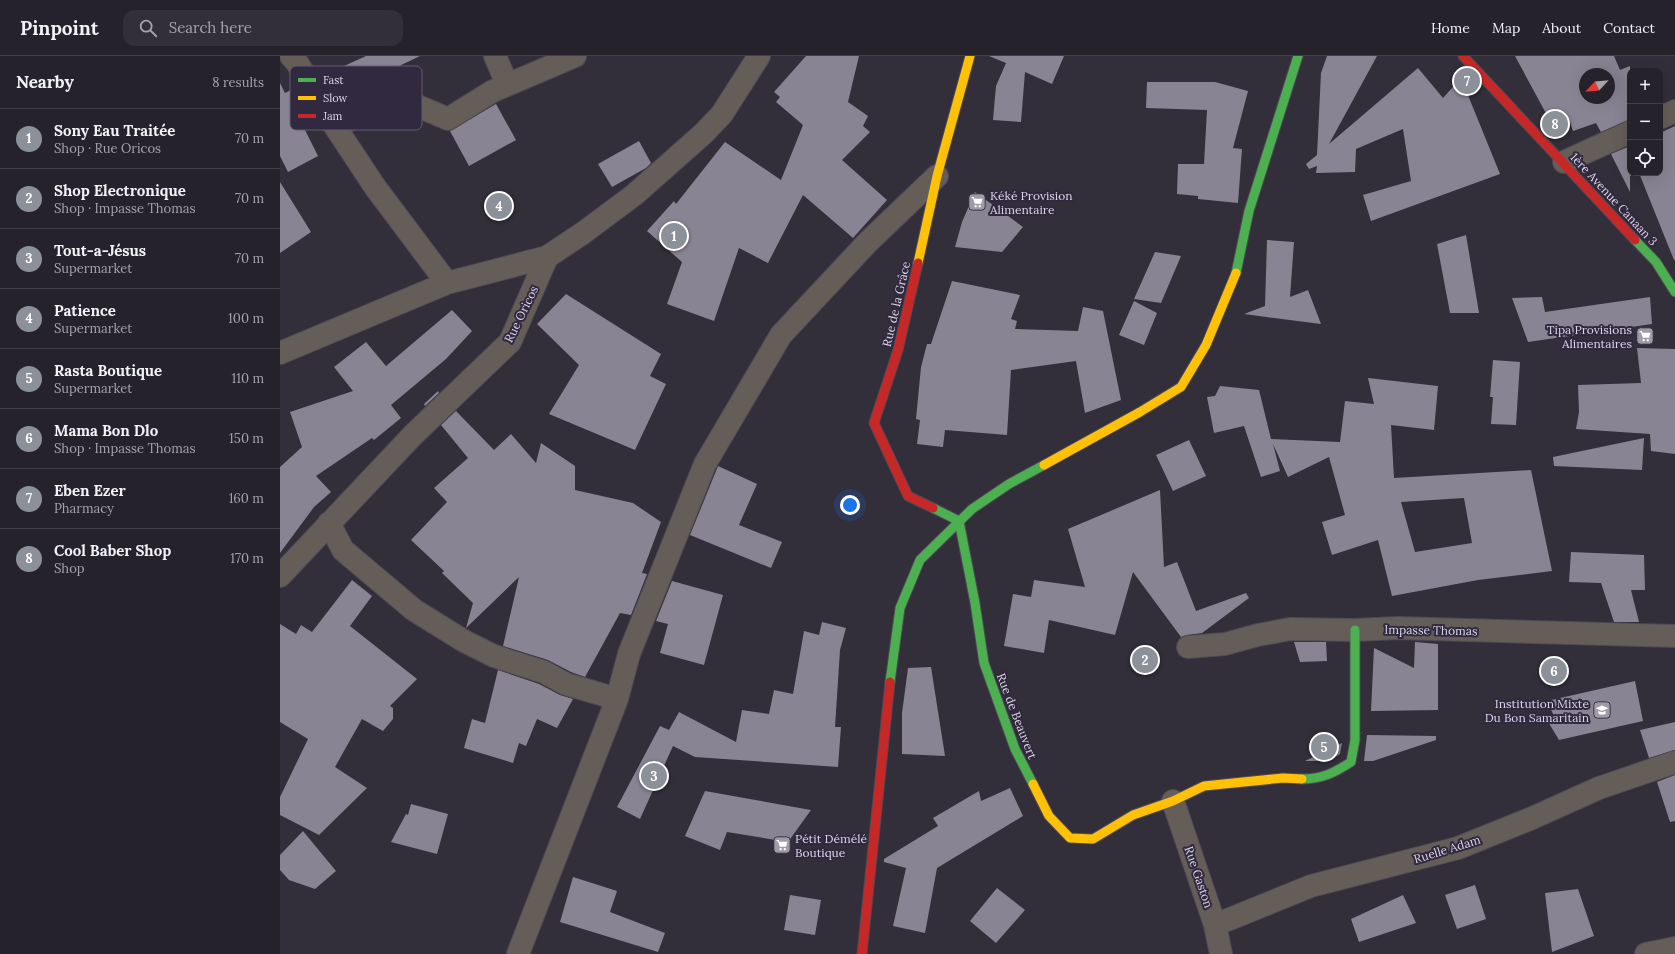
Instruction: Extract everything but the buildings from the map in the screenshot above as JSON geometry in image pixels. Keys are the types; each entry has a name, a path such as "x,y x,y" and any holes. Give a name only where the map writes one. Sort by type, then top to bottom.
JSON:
{"street":[{"path":"291,56 299,66"},
{"path":"495,56 507,84"},
{"path":"422,109 448,118 507,84 575,56"},
{"path":"280,353 447,283 547,257 583,233 634,195 704,134 722,114 759,56"},
{"name":"Rue de la Grâce","path":"959,521 908,496 874,423 898,350 937,176 970,56"},
{"path":"862,954 893,656 900,608 920,560 972,509 1009,484 1140,412 1181,387 1206,345 1236,274 1249,211 1298,56"},
{"name":"1ère Avenue Canaan 3","path":"1463,56 1564,162 1656,262 1675,292"},
{"path":"1663,117 1675,111"},
{"path":"337,130 375,186 447,283"},
{"path":"1564,162 1627,133"},
{"path":"518,954 617,698 629,654 705,464 781,335 868,242 937,176"},
{"name":"Rue Oricos","path":"280,576 413,435 510,342 547,257"},
{"name":"Rue de Beauvert","path":"959,521 975,603 984,663 1014,749 1049,816 1070,838 1093,840 1133,815 1173,801 1204,786 1283,778 1316,780 1351,762 1355,740 1355,630"},
{"path":"329,523 343,550 414,610 464,641 494,656 544,672 566,684 617,698"},
{"name":"Impasse Thomas","path":"1188,647 1225,644 1290,628 1355,630 1398,628 1675,636"},
{"name":"Ruelle Adam","path":"1215,925 1311,886 1458,848 1530,819 1599,788 1675,762"},
{"name":"Rue Gaston","path":"1173,801 1215,925 1221,954"},
{"path":"1646,954 1675,948"}],"traffic: fast":[{"path":"1236,273 1249,211 1298,56"},
{"path":"1635,240 1656,262 1675,292"},
{"path":"890,682 900,608 920,560 972,509 1009,484 1044,465"},
{"path":"933,508 959,521 975,603 984,663 1015,749 1033,784"},
{"path":"1302,779 1328,775 1351,762 1355,740 1355,630"}],"traffic: slow":[{"path":"918,263 937,176 970,56"},
{"path":"1044,465 1140,412 1181,387 1206,345 1236,273"},
{"path":"1033,784 1049,816 1070,838 1093,839 1133,815 1173,801 1204,786 1283,778 1302,779"}],"traffic: jam":[{"path":"1463,56 1635,240"},
{"path":"918,263 898,350 874,423 908,496 933,508"},
{"path":"862,954 890,682"}],"place":[{"name":"Eben Ezer","path":"1467,81"},
{"name":"Cool Baber Shop","path":"1555,124"},
{"name":"Kéké Provision Alimentaire","path":"977,202"},
{"name":"Patience","path":"499,206"},
{"name":"Sony Eau Traitée","path":"674,236"},
{"name":"Tipa Provisions Alimentaires","path":"1645,336"},
{"name":"Shop Electronique","path":"1145,660"},
{"name":"Mama Bon Dlo","path":"1554,671"},
{"name":"Institution Mixte Du Bon Samaritain","path":"1602,710"},
{"name":"Rasta Boutique","path":"1324,747"},
{"name":"Tout-a-Jésus","path":"654,776"},
{"name":"Pétit Démélé Boutique","path":"782,845"}]}
